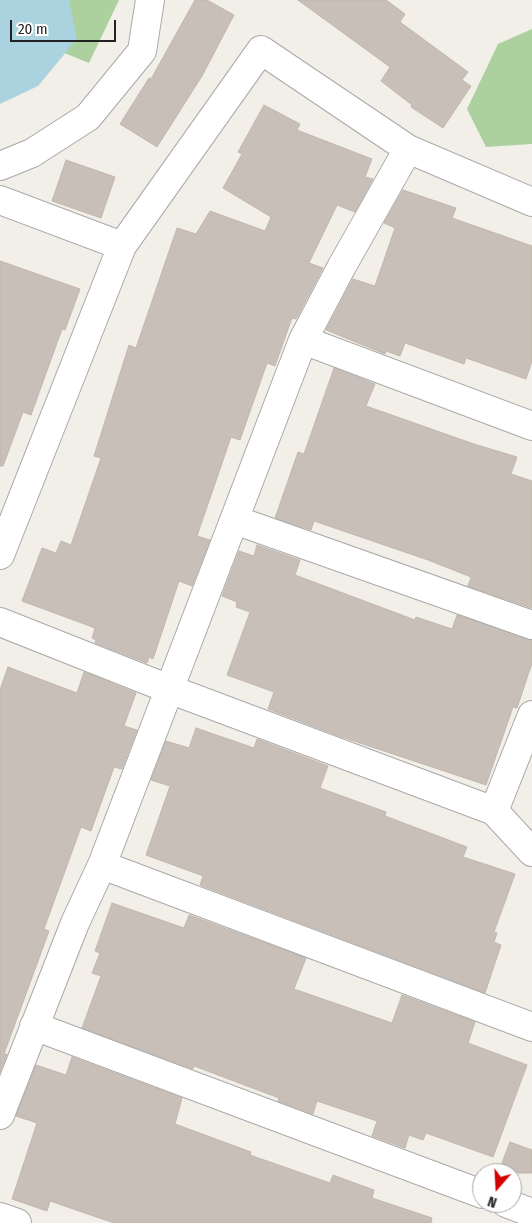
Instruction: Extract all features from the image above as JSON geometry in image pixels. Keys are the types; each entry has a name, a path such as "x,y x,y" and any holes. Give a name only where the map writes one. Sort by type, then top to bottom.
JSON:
{"street":[{"path":"0,166 32,153 88,117 142,51 150,0"},
{"path":"0,555 122,246 262,50 408,149 532,202"},
{"path":"0,1115 75,923 102,865 303,340 408,149"},
{"path":"0,200 122,246"},
{"path":"303,340 532,426"},
{"path":"235,520 532,626"},
{"path":"0,622 169,689 494,811 532,852"},
{"path":"494,811 532,714"},
{"path":"102,865 532,1027"},
{"path":"34,1026 472,1190"},
{"path":"0,1217 17,1223"}],"green space":[{"path":"24,0 119,0 89,63 42,44"},
{"path":"532,29 532,144 486,147 467,109 498,44"}],"water":[{"path":"0,0 69,0 77,39 38,86 0,104"}],"building":[{"path":"195,0 207,0 234,15 202,76 157,147 120,124 149,78 151,79"},
{"path":"298,0 386,0 405,14 400,22 468,72 462,80 471,86 443,128 411,107 412,105 381,81 390,67"},
{"path":"264,105 300,124 297,130 372,159 365,177 373,179 355,212 337,205 309,263 323,268 296,319 292,318 275,366 267,363 240,440 231,437 197,536 210,540 192,586 179,581 153,659 149,657 147,663 95,643 96,640 92,638 95,628 22,601 42,548 56,553 61,541 71,545 101,458 94,456 129,345 136,348 177,228 196,234 210,211 265,231 271,217 223,188 242,154 238,152"},
{"path":"66,160 115,177 101,218 52,201"},
{"path":"403,190 456,208 452,218 532,246 532,361 526,379 466,358 464,364 405,343 400,356 386,351 385,354 326,330 353,279 375,286 395,228 384,223"},
{"path":"0,261 80,289 65,330 62,329 31,415 23,412 3,466 0,466"},
{"path":"334,368 375,384 366,406 517,457 511,474 532,481 532,608 468,586 471,577 428,560 314,521 311,530 275,518 298,452 304,454"},
{"path":"257,545 300,560 295,575 415,620 416,617 452,629 457,615 532,640 532,663 517,708 513,707 486,785 339,736 268,709 274,692 227,675 250,612 236,607 237,602 222,596 239,551 254,556"},
{"path":"8,667 77,693 84,672 136,693 124,726 137,730 122,769 114,767 91,831 81,827 44,929 49,931 4,1054 7,1054 0,1072 0,690"},
{"path":"196,728 254,748 257,739 328,766 320,788 386,812 385,816 467,847 463,857 515,874 494,932 497,933 494,942 501,945 485,993 200,885 203,876 146,855 170,786 151,780 166,741 189,748"},
{"path":"112,903 184,928 189,915 306,958 294,989 392,1023 402,995 475,1022 468,1043 527,1065 493,1157 426,1133 423,1140 409,1135 405,1148 372,1136 377,1121 317,1101 313,1114 278,1101 279,1098 194,1066 193,1069 82,1028 101,976 92,973 100,953 95,951"},
{"path":"72,1057 182,1098 175,1124 251,1152 250,1155 330,1183 333,1175 374,1190 372,1198 432,1218 431,1223 114,1223 50,1201 47,1211 12,1199 37,1123 16,1116 36,1065 66,1075"},
{"path":"510,1142 532,1150 532,1173 522,1173 522,1163 502,1163"}]}
